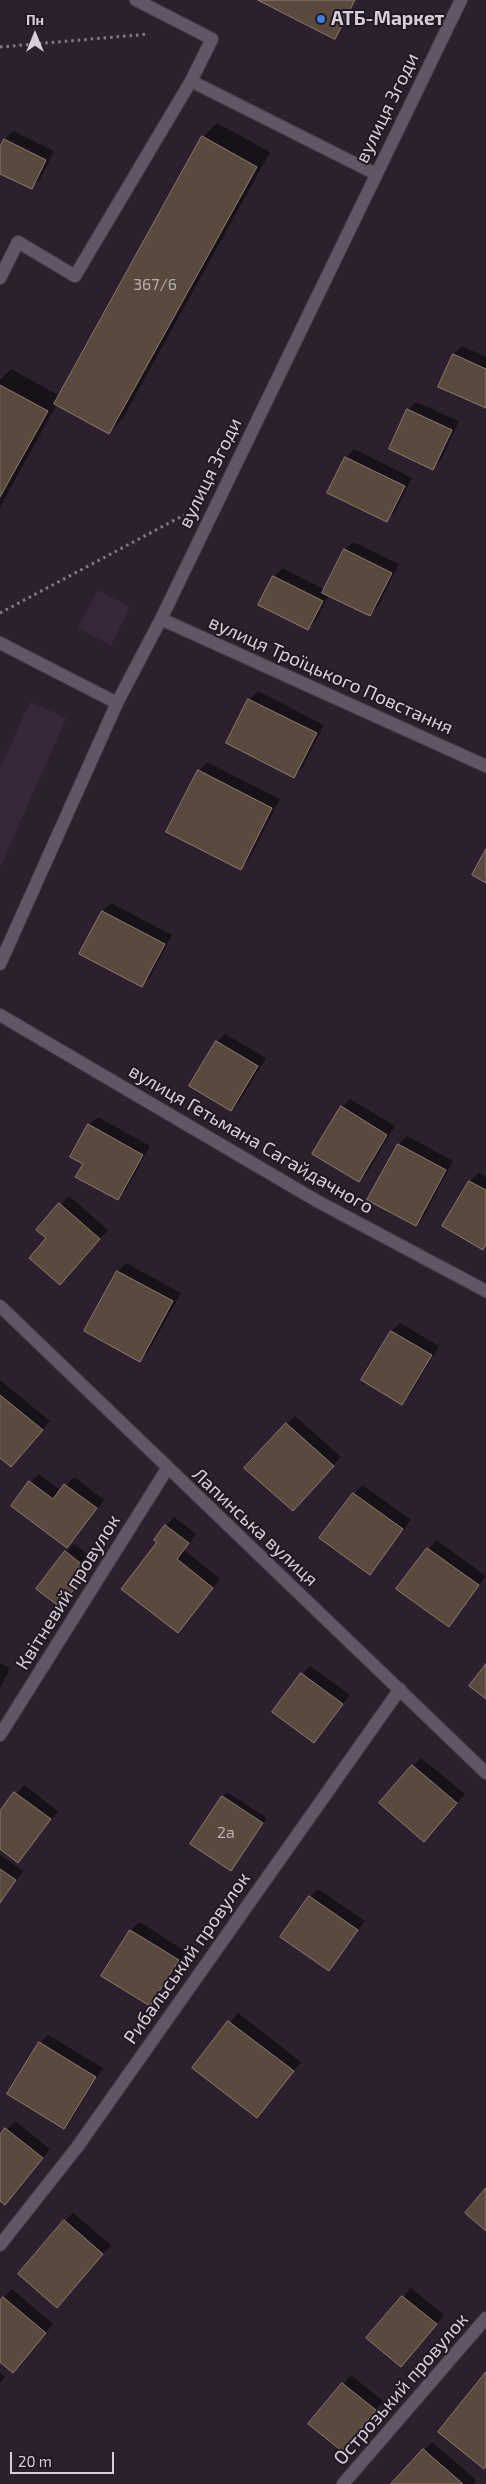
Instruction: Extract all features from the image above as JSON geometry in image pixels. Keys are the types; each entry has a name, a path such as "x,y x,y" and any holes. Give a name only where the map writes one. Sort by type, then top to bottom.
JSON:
{"street":[{"path":"0,278 18,242 75,276 191,81 212,39 136,0"},
{"name":"вулиця Згоди","path":"0,964 117,703 160,619 461,0"},
{"path":"191,81 376,174"},
{"name":"вулиця Троїцького Повстання","path":"160,619 486,766"},
{"path":"0,643 117,703"},
{"name":"вулиця Гетьмана Сагайдачного","path":"0,1015 317,1201 486,1291"},
{"name":"Лапинська вулиця","path":"0,1306 167,1469 486,1773"},
{"name":"Квітневий провулок","path":"0,1735 167,1469"},
{"name":"Рибальський провулок","path":"0,2245 78,2146 400,1689"},
{"name":"Острозький провулок","path":"344,2484 486,2318"}],"path":[{"path":"0,47 194,31"},
{"path":"0,613 220,496"}],"shaded area":[{"path":"98,590 130,607 111,645 78,628"},
{"path":"30,702 66,718 0,868 0,769"}],"building":[{"name":"АТБ-Маркет","path":"258,0 355,0 335,39"},
{"path":"202,136 257,167 109,434 54,404"},
{"path":"4,139 46,160 32,189 0,174 0,147"},
{"path":"453,354 486,369 486,408 438,387"},
{"path":"0,385 48,411 0,497"},
{"path":"407,409 452,430 433,470 389,449"},
{"path":"345,457 405,486 387,522 327,493"},
{"path":"344,549 392,573 370,616 322,593"},
{"path":"273,576 323,601 308,630 258,605"},
{"path":"248,699 317,733 294,778 226,743"},
{"path":"198,770 272,808 241,870 166,832"},
{"path":"486,849 486,883 472,875"},
{"path":"102,911 165,944 142,987 79,954"},
{"path":"216,1041 258,1066 231,1111 189,1086"},
{"path":"341,1106 387,1135 359,1182 312,1154"},
{"path":"88,1124 143,1155 118,1200 75,1177 83,1164 70,1157"},
{"path":"398,1144 446,1170 416,1226 367,1200"},
{"path":"469,1181 486,1190 486,1244 483,1250 442,1226"},
{"path":"59,1203 100,1239 60,1285 29,1258 46,1238 36,1230"},
{"path":"117,1271 173,1301 140,1362 84,1331"},
{"path":"391,1331 432,1355 402,1405 361,1380"},
{"path":"0,1395 43,1430 11,1467 0,1458"},
{"path":"286,1423 334,1466 293,1511 244,1468"},
{"path":"29,1481 53,1499 64,1484 97,1508 67,1548 11,1506"},
{"path":"353,1493 403,1529 370,1575 319,1538"},
{"path":"165,1525 189,1543 177,1559 213,1588 178,1633 121,1589 157,1542 154,1540"},
{"path":"427,1548 479,1585 449,1627 396,1589"},
{"path":"65,1551 89,1570 60,1607 36,1589"},
{"path":"486,1664 486,1699 469,1686"},
{"path":"301,1673 343,1704 314,1743 272,1712"},
{"path":"412,1765 457,1803 424,1842 379,1803"},
{"path":"14,1792 51,1819 18,1863 0,1849 0,1811"},
{"path":"222,1796 263,1823 231,1871 190,1844"},
{"path":"0,1869 16,1880 0,1903"},
{"path":"309,1896 358,1930 329,1971 280,1937"},
{"path":"130,1930 179,1960 150,2006 101,1976"},
{"path":"228,2021 294,2071 257,2118 192,2068"},
{"path":"39,2042 96,2077 64,2129 7,2094"},
{"path":"5,2128 43,2158 5,2205 0,2201 0,2135"},
{"path":"486,2188 486,2231 465,2213"},
{"path":"64,2220 103,2254 57,2308 18,2274"},
{"path":"402,2296 437,2324 401,2367 366,2338"},
{"path":"3,2297 46,2333 13,2373 0,2362 0,2300"},
{"path":"486,2372 486,2466 484,2469 438,2432"},
{"path":"342,2383 376,2410 342,2451 308,2424"},
{"path":"423,2449 463,2484 391,2484"}],"place":[{"name":"АТБ-Маркет","path":"321,19"}]}
